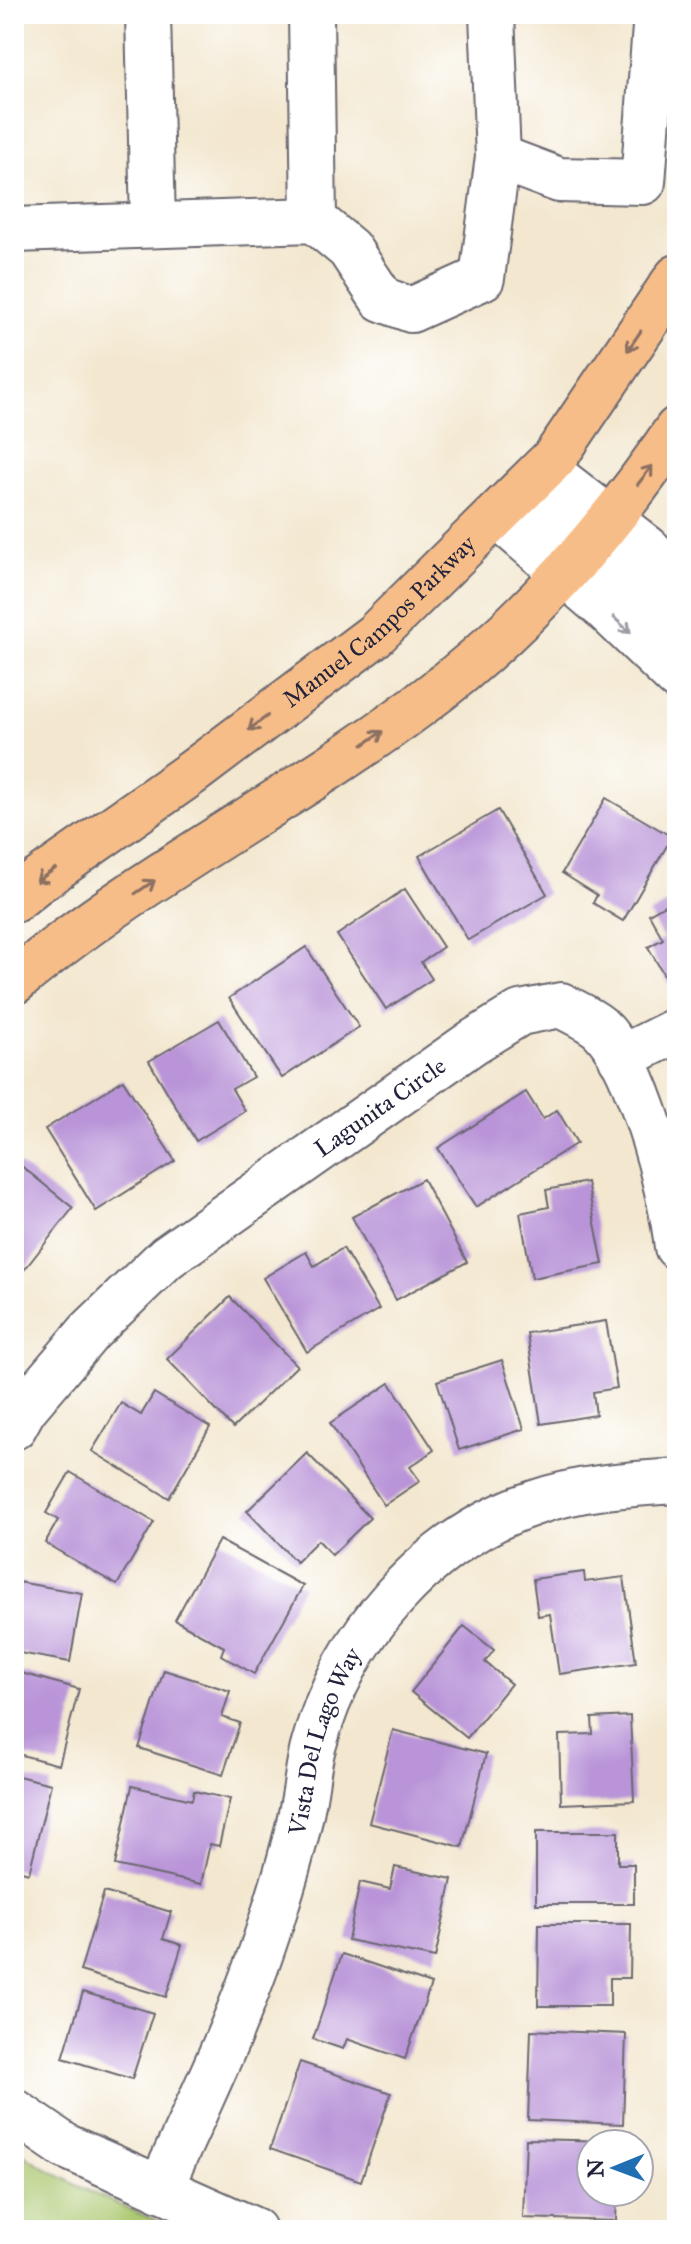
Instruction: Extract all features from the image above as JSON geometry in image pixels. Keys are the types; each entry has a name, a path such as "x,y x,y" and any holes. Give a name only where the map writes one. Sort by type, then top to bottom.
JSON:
{"main road":[{"name":"Manuel Campos Parkway","path":"14,900 193,772 375,635 555,457 677,277"},
{"path":"14,982 75,934 309,782 420,704 499,638 588,546 677,429"}],"street":[{"path":"148,14 153,225"},
{"path":"311,14 314,220"},
{"path":"14,230 314,220 349,249 382,299 411,310 482,278 498,157 492,14"},
{"path":"498,157 559,180 643,182 656,14"},
{"path":"544,468 588,546 677,678"},
{"path":"497,516 677,577"},
{"path":"588,546 677,630"},
{"name":"Lagunita Circle","path":"14,1427 24,1409 90,1331 167,1257 473,1042 520,1013 561,1005 599,1027 621,1058 660,1157 677,1247"},
{"path":"621,1058 677,1030"},
{"name":"Vista Del Lago Way","path":"160,2189 237,2019 272,1919 303,1806 314,1744 339,1675 378,1614 427,1563 489,1521 534,1502 584,1490 677,1481"},
{"path":"14,2111 65,2146 254,2230"}],"green space":[{"path":"14,2147 73,2183 179,2230 14,2230"}],"building":[{"path":"606,798 672,837 623,921 593,903 597,895 562,873"},
{"path":"498,810 547,894 468,940 419,856"},
{"path":"405,889 443,947 421,962 432,979 386,1009 337,935"},
{"path":"677,898 675,994 648,947 663,939 649,914"},
{"path":"306,947 359,1027 282,1078 229,998"},
{"path":"219,1020 253,1077 232,1089 245,1111 196,1141 149,1061"},
{"path":"123,1080 175,1161 96,1211 45,1129"},
{"path":"526,1092 543,1119 557,1110 577,1143 476,1207 438,1148"},
{"path":"14,1160 73,1208 17,1279 14,1277"},
{"path":"423,1179 467,1262 396,1300 352,1217"},
{"path":"587,1182 603,1264 532,1278 520,1213 549,1207 546,1190"},
{"path":"343,1248 379,1309 307,1352 263,1278 306,1252 314,1266"},
{"path":"230,1297 297,1366 233,1428 167,1359"},
{"path":"606,1321 617,1388 593,1392 596,1415 541,1424 527,1333"},
{"path":"502,1360 524,1429 459,1450 437,1381"},
{"path":"390,1383 434,1450 410,1467 420,1481 384,1505 330,1423"},
{"path":"154,1393 210,1427 169,1498 92,1451 121,1403 141,1415"},
{"path":"307,1453 370,1518 332,1555 318,1540 296,1562 247,1511"},
{"path":"70,1472 154,1522 117,1585 45,1543 58,1520 46,1513"},
{"path":"219,1540 303,1586 254,1674 221,1655 224,1647 175,1620"},
{"path":"584,1572 585,1582 624,1577 636,1663 559,1674 550,1614 538,1616 533,1579"},
{"path":"18,1582 82,1593 70,1662 14,1652 14,1604"},
{"path":"464,1626 494,1650 485,1662 511,1684 467,1738 411,1692"},
{"path":"164,1670 230,1691 222,1717 240,1723 223,1775 139,1748"},
{"path":"14,1671 79,1689 59,1765 14,1753"},
{"path":"630,1716 634,1801 561,1804 559,1735 593,1734 592,1718"},
{"path":"393,1730 486,1754 462,1847 369,1823"},
{"path":"14,1775 51,1784 29,1873 14,1869"},
{"path":"132,1786 192,1800 194,1791 230,1799 219,1846 210,1844 201,1884 115,1865"},
{"path":"536,1832 618,1832 618,1864 634,1864 634,1904 536,1904"},
{"path":"395,1867 452,1879 435,1958 348,1940 360,1882 390,1889"},
{"path":"104,1892 171,1912 163,1939 182,1945 166,1997 80,1971"},
{"path":"539,1924 631,1924 630,1978 610,1978 610,2006 538,2006"},
{"path":"342,1954 431,1984 405,2059 347,2039 343,2049 313,2039"},
{"path":"83,1992 153,2013 132,2079 63,2058"},
{"path":"531,2030 626,2034 623,2124 528,2120"},
{"path":"300,2062 391,2093 361,2181 270,2149"},
{"path":"526,2139 575,2140 575,2208 616,2208 616,2221 523,2218"}]}
